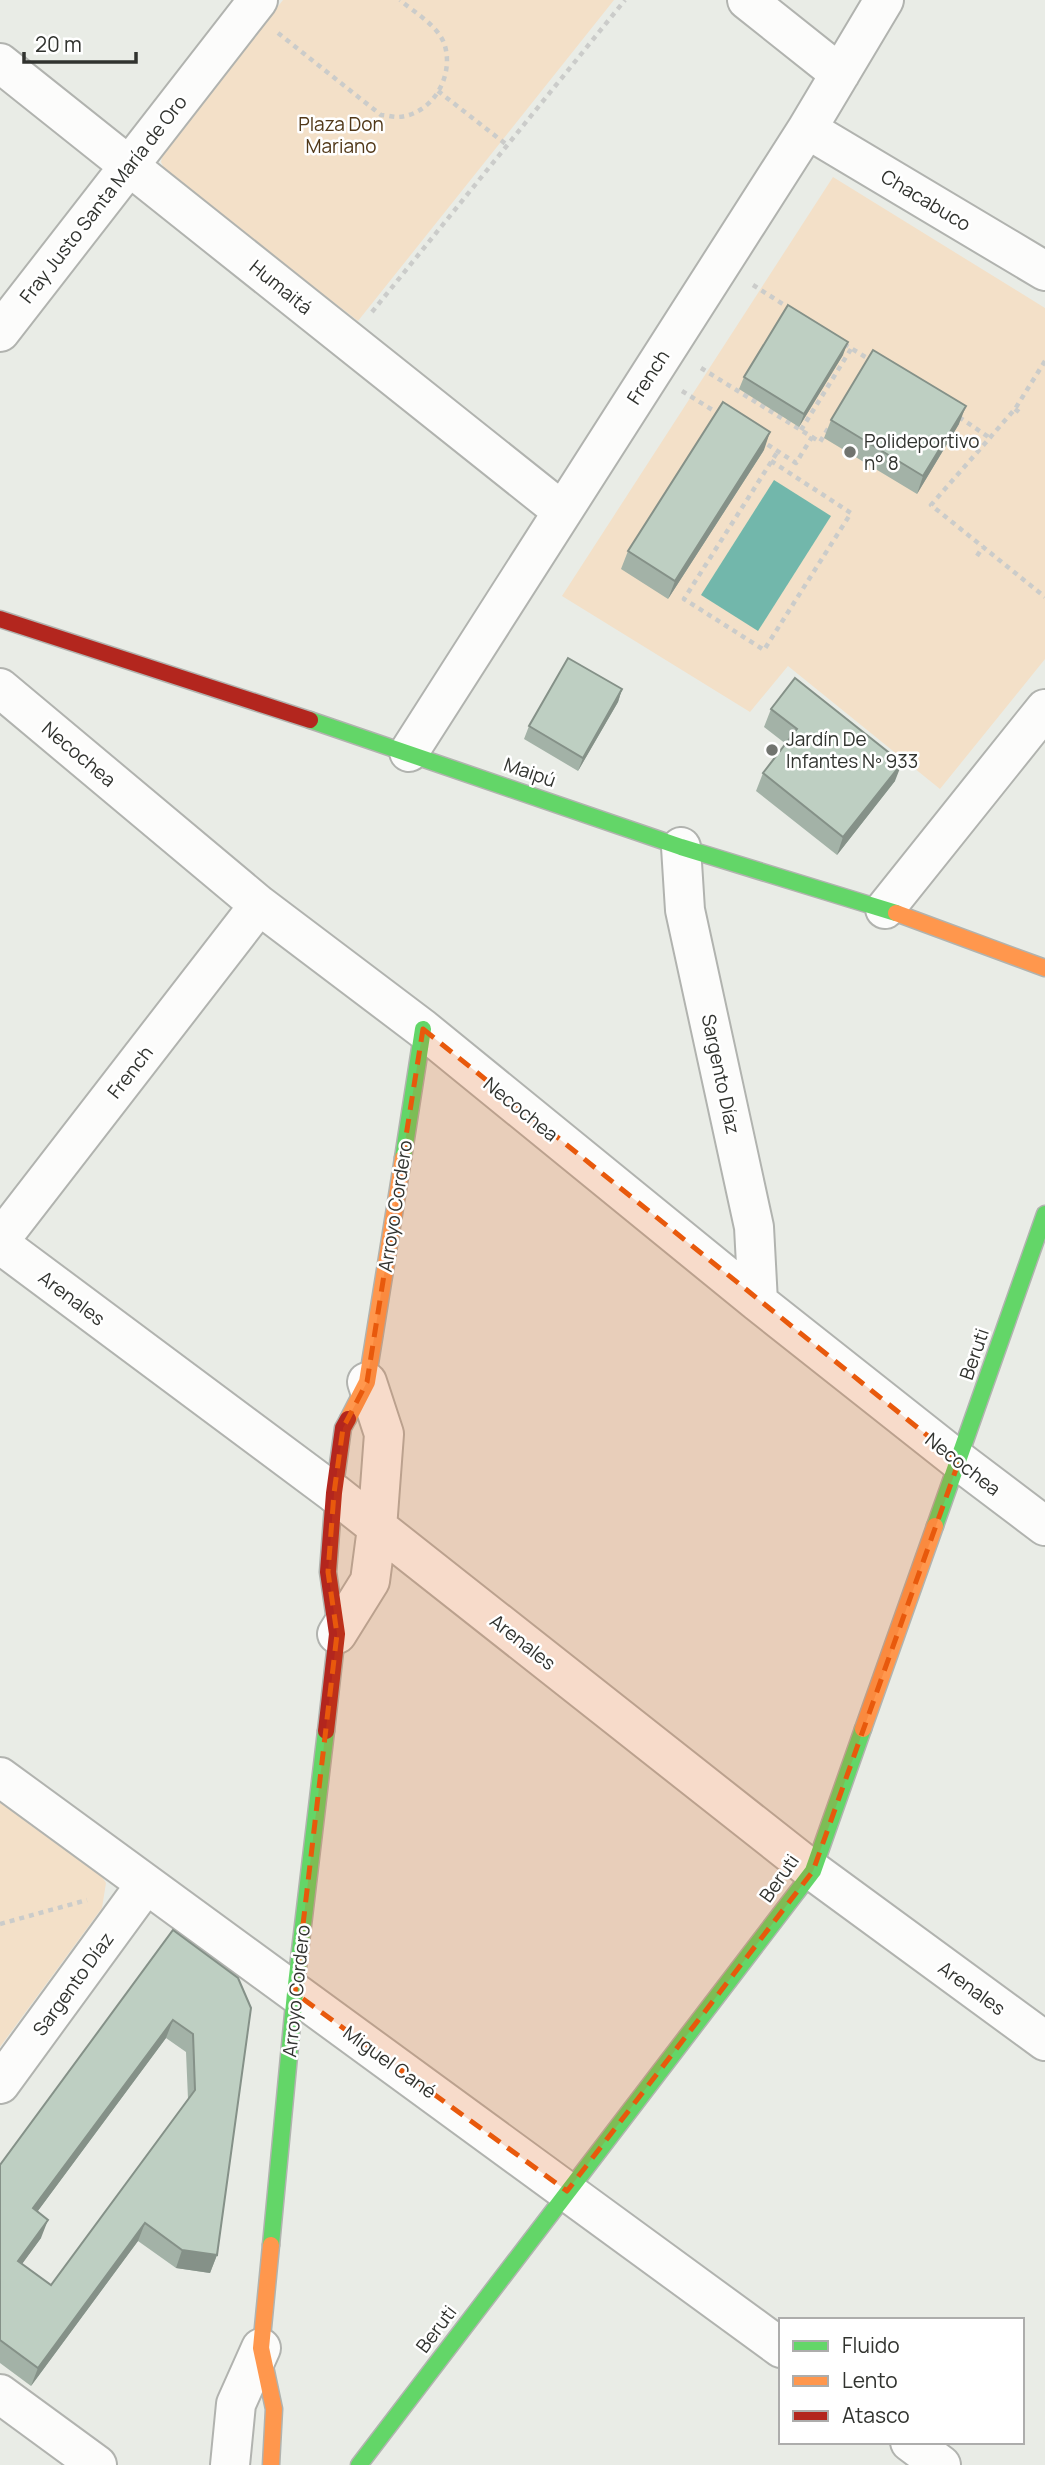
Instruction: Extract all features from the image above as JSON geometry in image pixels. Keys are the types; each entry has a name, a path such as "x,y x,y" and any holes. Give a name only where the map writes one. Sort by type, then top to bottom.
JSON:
{"street":[{"path":"747,0 840,74"},
{"name":"French","path":"409,752 807,129 884,0"},
{"name":"Fray Justo Santa María de Oro","path":"0,332 254,5"},
{"name":"Humaitá","path":"0,63 562,511"},
{"name":"Chacabuco","path":"807,129 1045,271"},
{"name":"Maipú","path":"0,619 409,752 681,847 885,909 1045,968"},
{"name":"Necochea","path":"0,688 259,905 423,1029 758,1302 958,1461 1045,1526"},
{"path":"885,909 1045,709"},
{"name":"Sargento Díaz","path":"681,847 685,910 754,1227 758,1302"},
{"name":"French","path":"0,1242 259,905"},
{"name":"Arroyo Cordero","path":"271,2465 274,2409 261,2348 295,1993 337,1633 328,1572 334,1493 343,1429 366,1382 423,1029"},
{"name":"Beruti","path":"359,2465 813,1871 1045,1214"},
{"name":"Arenales","path":"0,1242 334,1493 813,1871 1045,2042"},
{"name":"Arroyo Cordero","path":"337,1633 370,1581 377,1528 384,1434 366,1382"},
{"name":"Miguel Cané","path":"0,1777 779,2347"},
{"name":"Sargento Díaz","path":"0,2084 146,1884"},
{"name":"Arroyo Cordero","path":"230,2465 236,2404 261,2348"},
{"path":"0,2394 97,2465"},
{"path":"912,2444 941,2465"}],"path":[{"path":"254,5 381,114 397,117 416,112 432,101 445,82 445,45 435,29 400,0"},
{"path":"349,341 625,0"},
{"path":"438,91 507,145"},
{"path":"721,264 797,313"},
{"path":"841,342 880,367"},
{"path":"801,430 852,349"},
{"path":"659,359 720,415"},
{"path":"659,359 820,442 834,419"},
{"path":"1045,361 1015,408 931,505 1045,597"},
{"path":"1015,408 1023,415"},
{"path":"957,416 990,438"},
{"path":"755,437 796,463 811,437"},
{"path":"771,461 851,513 764,650 684,599 771,461 778,451"},
{"path":"977,556 983,547"},
{"path":"0,1924 146,1884"}],"highlighted area":[{"path":"423,1029 959,1461 813,1871 567,2191 295,1993 337,1634 328,1572 334,1493 343,1428 367,1382"}],"green space":[{"name":"Plaza Don Mariano","path":"283,0 614,0 358,321 168,176 161,162 164,149"},
{"name":"Polideportivo n° 8","path":"833,177 1045,308 1045,659 940,789 788,666 750,712 562,596"},
{"path":"0,1796 93,1863 106,1883 102,1908 0,2047"}],"water":[{"path":"774,480 831,516 758,631 701,595"}],"building":[{"path":"788,305 848,342 804,414 744,377"},
{"path":"873,350 966,406 923,476 831,420"},
{"path":"723,402 770,432 675,581 628,551"},
{"path":"568,658 622,689 583,758 529,726"},
{"path":"795,678 902,763 843,837 763,773 797,729 771,709"},
{"path":"173,1930 238,1978 251,2008 217,2255 182,2250 145,2223 38,2368 0,2340 0,2165","holes":["173,2020 193,2034 195,2090 51,2285 18,2261 48,2220 33,2208"]}],"traffic: fast":[{"path":"310,720 681,847 896,913"},
{"path":"403,1158 423,1029"},
{"path":"935,1526 1045,1214"},
{"path":"359,2465 813,1871 863,1729"},
{"path":"271,2245 295,1993 326,1731"}],"traffic: slow":[{"path":"896,913 1045,968"},
{"path":"348,1419 367,1382 403,1158"},
{"path":"863,1729 935,1526"},
{"path":"271,2245 261,2348 274,2409 271,2465"}],"traffic: jam":[{"path":"0,619 310,720"},
{"path":"326,1731 337,1634 328,1572 334,1493 343,1428 348,1419"}],"place":[{"name":"Polideportivo n° 8","path":"850,452"},
{"name":"Jardín De Infantes Nº 933","path":"772,750"}]}
